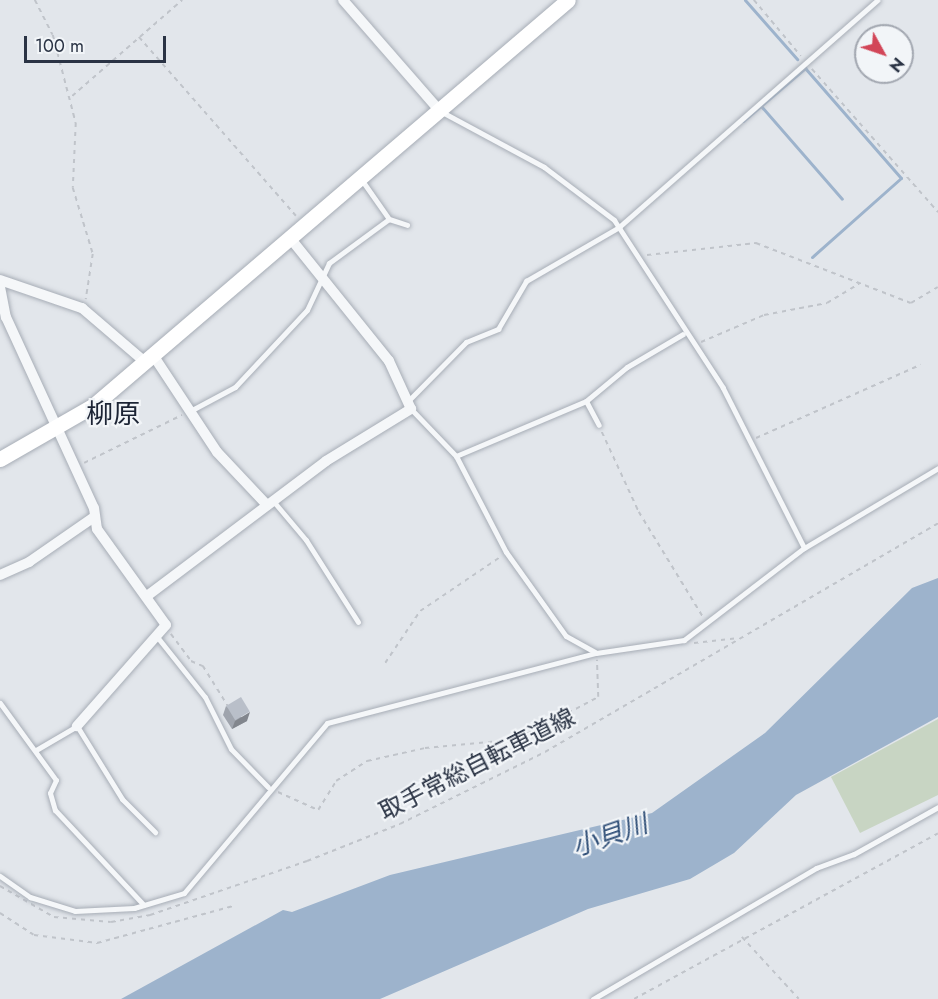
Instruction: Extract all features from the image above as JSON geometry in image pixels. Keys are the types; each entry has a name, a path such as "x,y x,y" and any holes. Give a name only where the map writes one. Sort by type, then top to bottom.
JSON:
{"street":[{"path":"343,0 440,111"},
{"path":"0,459 57,430 149,359 568,0"},
{"path":"147,596 326,461 411,404 389,361 320,280 290,238"},
{"path":"0,280 82,308 149,359 189,412 270,504"},
{"path":"0,287 6,317 75,467 94,517 166,625 158,638 77,726"},
{"path":"0,575 29,562 94,517"}],"lane":[{"path":"596,653 566,636 506,552 456,456 411,404 466,342 498,329 526,281 619,227 877,0"},
{"path":"440,111 544,167 598,205 619,227 639,256 683,334 697,343 804,548"},
{"path":"360,178 389,219 407,225"},
{"path":"189,412 243,379 307,310 320,280 339,253 389,219"},
{"path":"456,456 586,401 627,367 683,334"},
{"path":"586,401 599,425"},
{"path":"0,876 30,897 63,910 144,905 191,888 268,787 327,723 596,653 684,640 709,624 804,548 938,468"},
{"path":"270,504 306,540 358,622"},
{"path":"158,638 205,697 231,749 268,787"},
{"path":"0,703 56,780 50,793 55,810 144,905"},
{"path":"36,750 77,726 122,798 155,832"},
{"path":"593,999 816,868 854,854 938,807"}],"path":[{"path":"35,0 53,35 76,123 73,188 93,254 82,308"},
{"path":"71,97 182,0"},
{"path":"754,0 938,212"},
{"path":"139,37 304,226"},
{"path":"639,256 756,243 916,304 938,287"},
{"path":"697,343 764,315 827,303 859,284"},
{"path":"750,441 920,365"},
{"path":"75,467 189,412"},
{"path":"599,425 639,512 709,624"},
{"name":"取手常総自転車道線","path":"0,886 39,911 70,920 111,922 150,915 410,819 545,752 938,523"},
{"path":"384,663 420,611 506,552"},
{"path":"166,625 191,661 203,666 230,710"},
{"path":"684,640 705,644 739,638"},
{"path":"268,787 318,810 336,781 368,761 424,748 511,740 536,730 598,697 596,653"},
{"path":"634,999 742,936 938,833"},
{"path":"0,913 34,935 97,943 233,906"},
{"path":"742,936 799,999"}],"green space":[{"path":"938,719 938,795 860,833 831,777"}],"water":[{"name":"小貝川","path":"938,578 938,717 796,795 734,853 690,879 588,909 380,999 121,999 283,910 292,912 390,875 652,813 765,733 912,588"}],"building":[{"path":"241,697 250,712 235,720 226,706"}],"waterway":[{"path":"745,0 797,59"},
{"path":"743,121 805,68 901,178 812,257"},
{"path":"761,106 842,199"}],"district":[{"name":"柳原","path":"113,414"}]}
